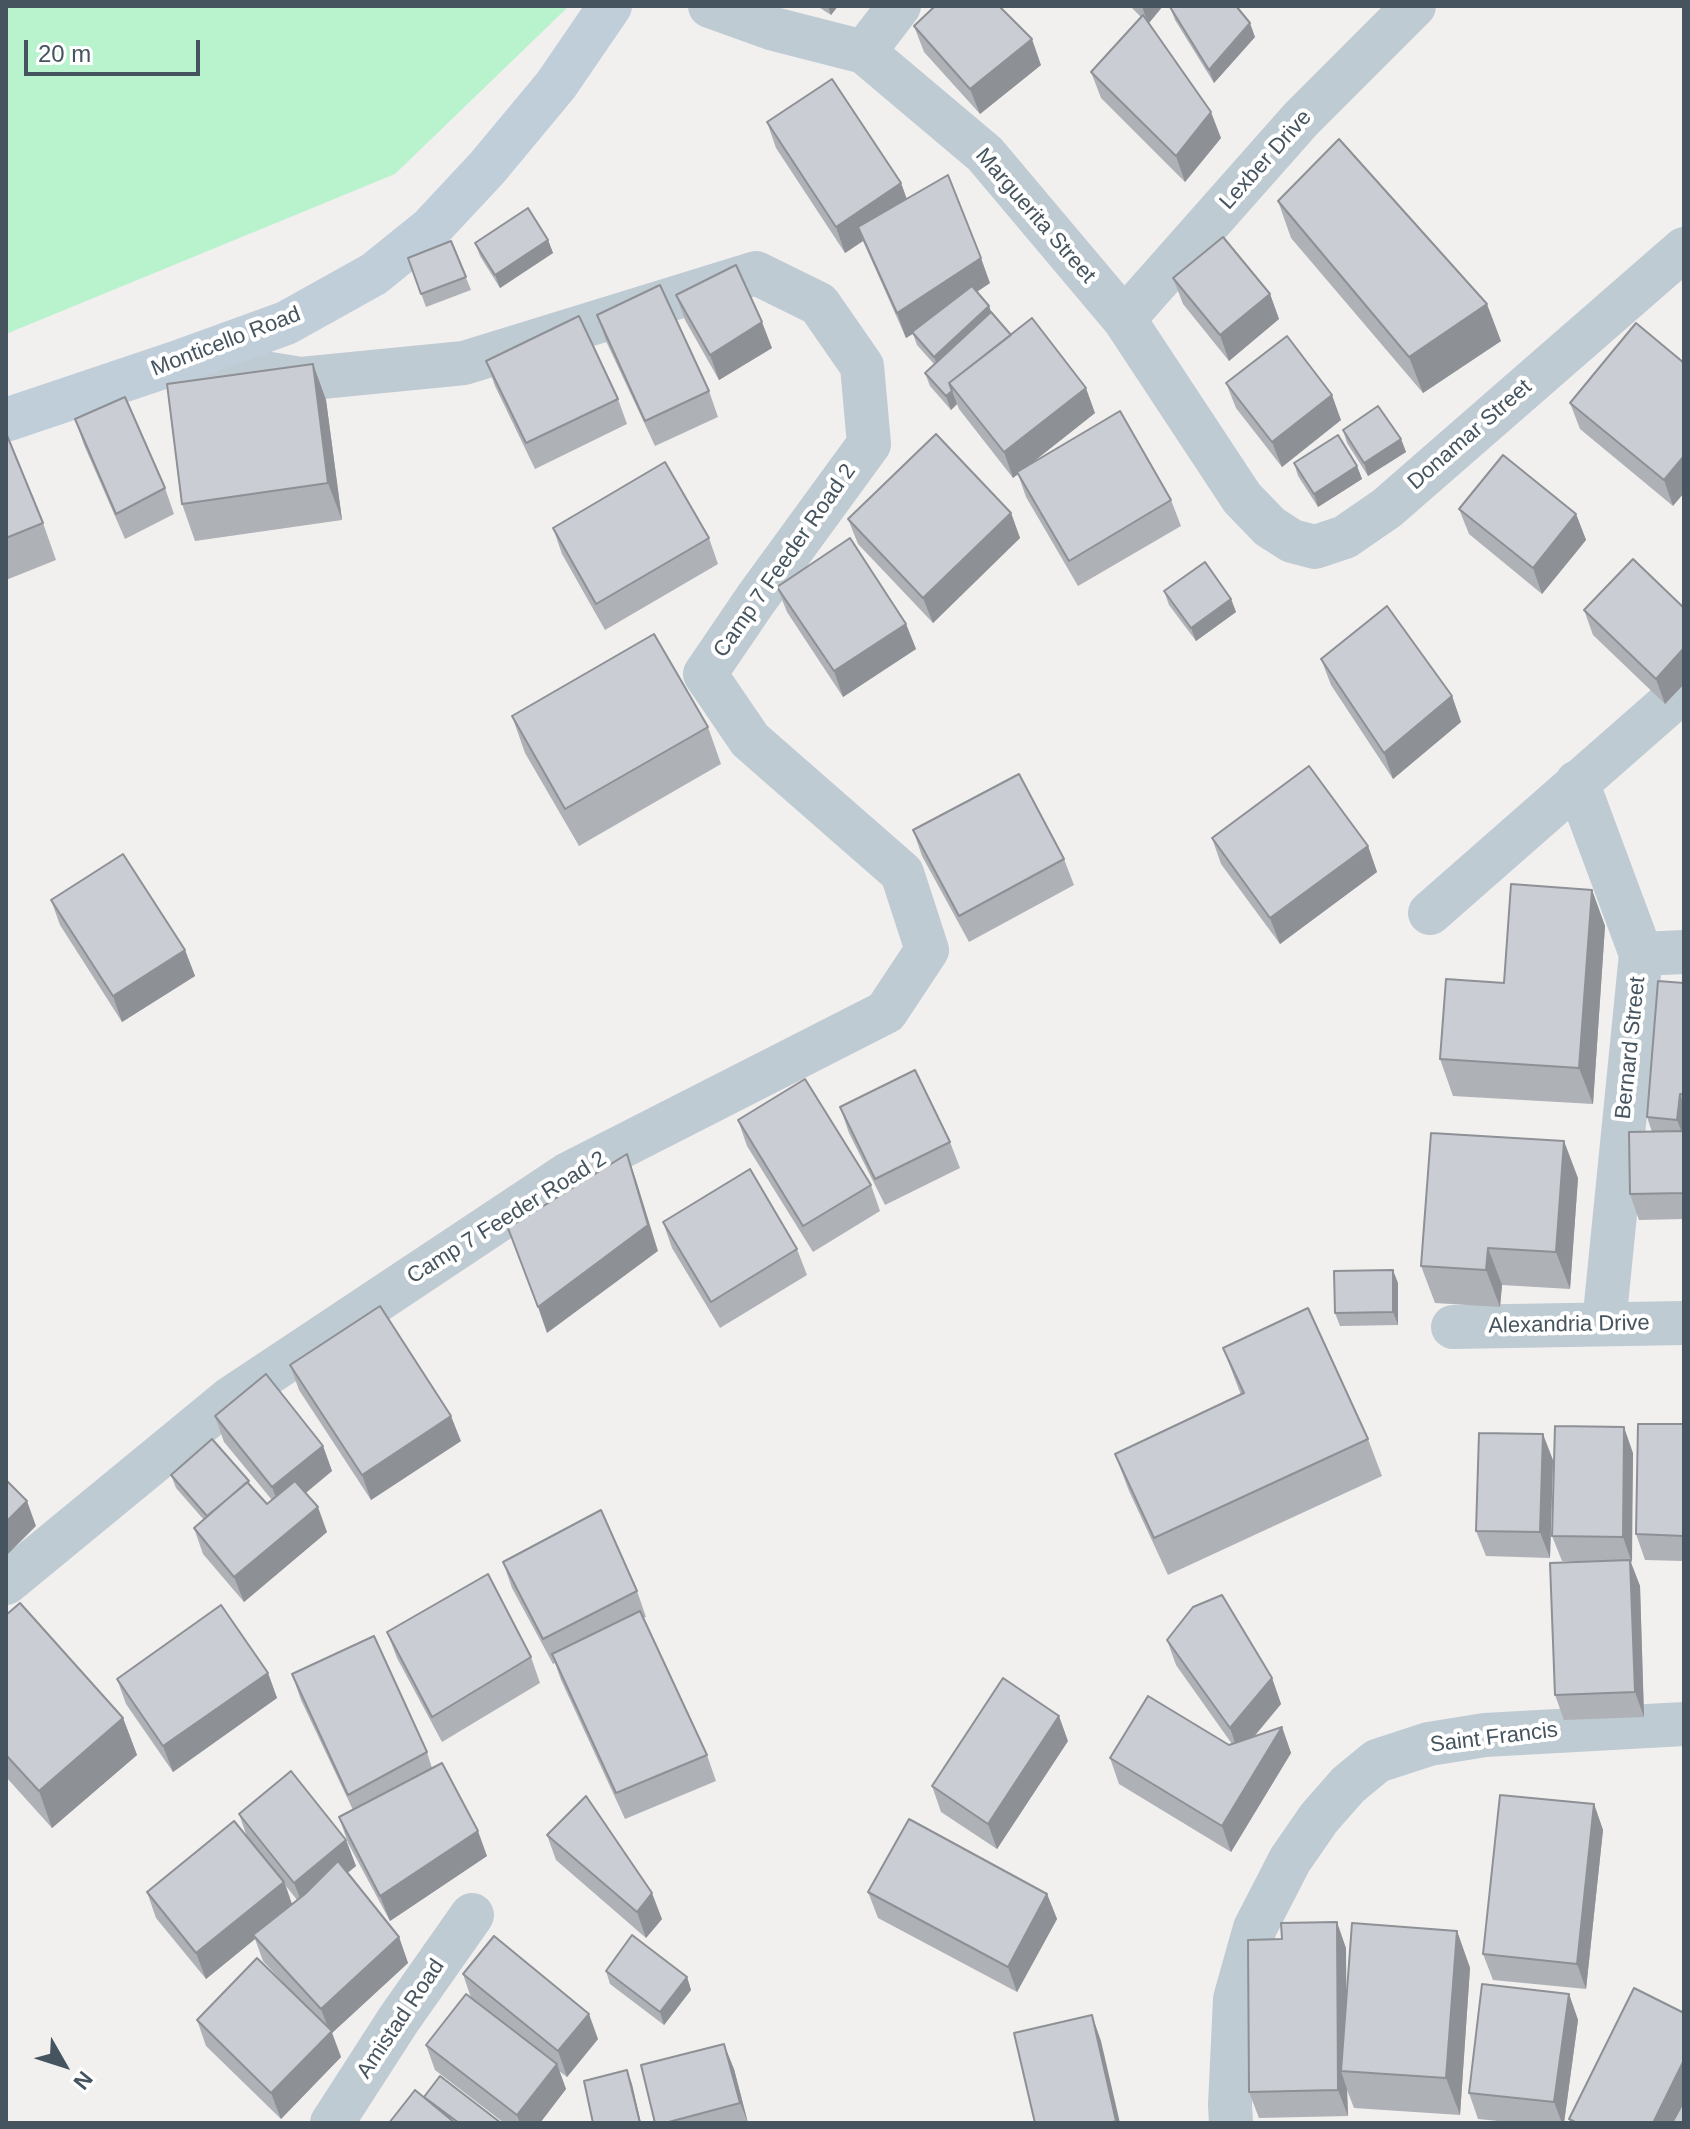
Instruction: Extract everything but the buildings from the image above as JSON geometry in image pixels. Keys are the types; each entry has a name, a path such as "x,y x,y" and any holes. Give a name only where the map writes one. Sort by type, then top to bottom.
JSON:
{"main road":[{"name":"Monticello Road","path":"6,420 286,323 374,274 431,228 487,168 556,85 610,6"}],"street":[{"name":"Marguerita Street","path":"710,6 774,29 864,52 985,154 1124,319 1242,498"},
{"path":"864,52 899,6"},
{"name":"Lexber Drive","path":"1124,319 1301,119 1414,6"},
{"name":"Donamar Street","path":"1242,498 1270,527 1292,541 1315,547 1345,537 1387,508 1684,249"},
{"name":"Camp 7 Feeder Road 2","path":"6,1583 231,1398 568,1174 886,1012 927,950 902,873 750,740 705,674 869,444 862,366 819,304 756,273 464,363 301,379 184,360"},
{"path":"1430,913 1684,690"},
{"name":"Bernard Street","path":"1577,782 1641,954 1604,1324"},
{"path":"1641,954 1684,952"},
{"name":"Alexandria Drive","path":"1453,1327 1684,1323"},
{"name":"Saint Francis","path":"1231,2123 1235,1999 1255,1928 1290,1860 1319,1818 1348,1785 1377,1761 1429,1744 1485,1735 1684,1724"},
{"name":"Amistad Road","path":"332,2123 399,2019 472,1915"}],"green space":[{"path":"6,6 569,6 395,174 6,334"}]}
